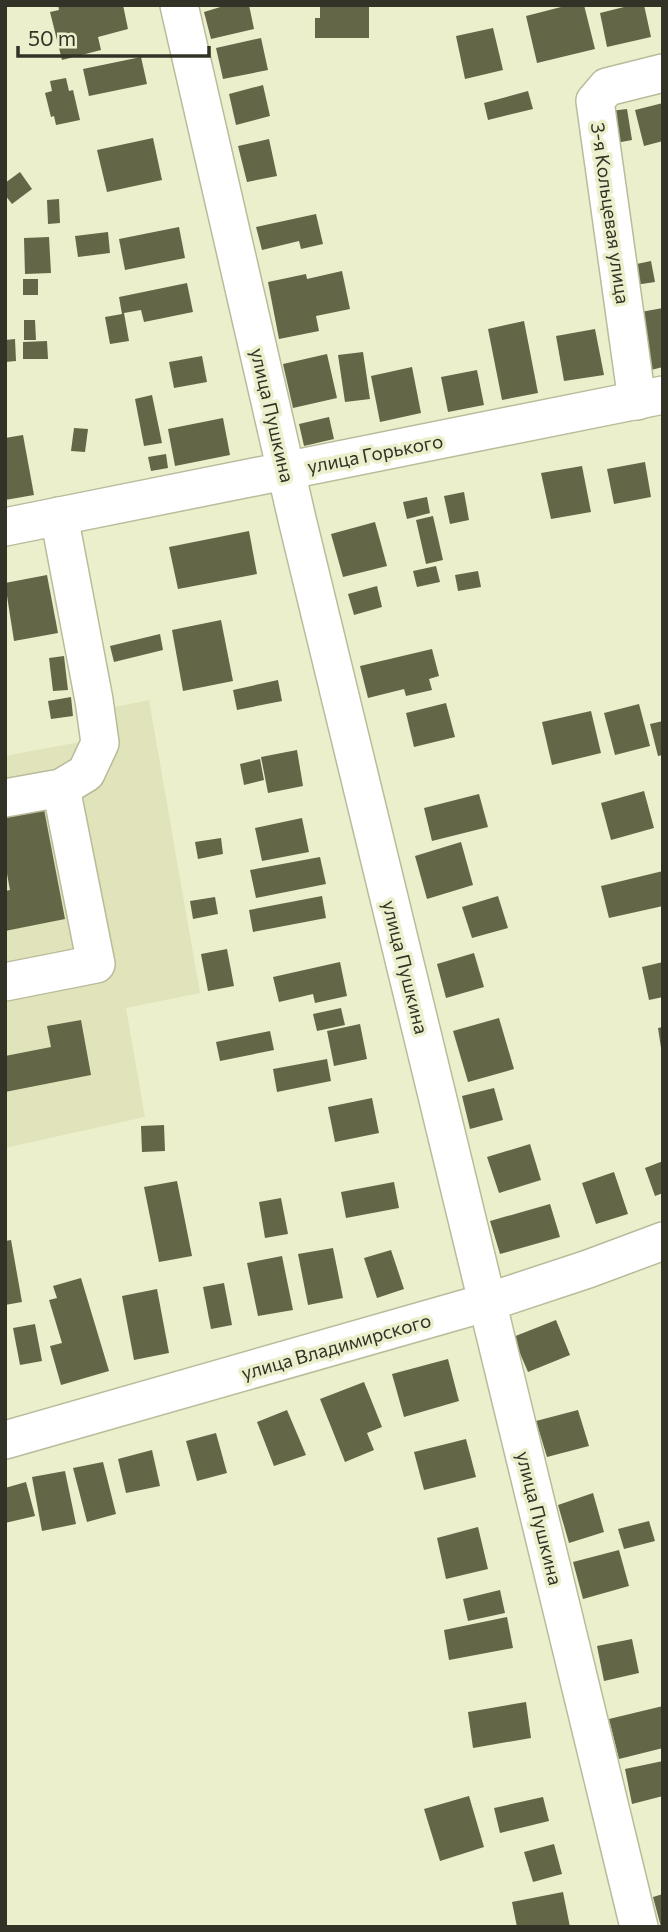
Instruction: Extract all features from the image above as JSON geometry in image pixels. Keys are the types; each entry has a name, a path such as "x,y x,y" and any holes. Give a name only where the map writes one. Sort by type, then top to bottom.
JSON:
{"street":[{"name":"улица Пушкина","path":"179,5 286,471 639,1927"},
{"name":"3-я Кольцевая улица","path":"650,398 595,101 607,87 663,73"},
{"name":"улица Горького","path":"5,527 650,398"},
{"path":"5,798 61,788 86,773 100,743 59,516"},
{"path":"5,982 96,964 61,788"},
{"name":"улица Владимирского","path":"5,1440 488,1302 663,1241"}],"shaded area":[{"path":"149,700 200,993 126,1008 145,1117 5,1148 5,756 85,741 109,708"}],"building":[{"path":"58,5 123,5 128,29 98,37 101,50 62,60 50,12 59,10"},
{"path":"227,5 249,5 254,29 211,39 204,12"},
{"path":"320,5 369,5 369,38 315,38 315,18 320,18"},
{"path":"569,5 584,5 595,49 537,63 526,16"},
{"path":"632,5 644,5 651,37 607,47 600,13"},
{"path":"493,28 503,70 465,79 456,36"},
{"path":"261,38 268,70 223,79 216,48"},
{"path":"141,57 147,84 89,96 83,69"},
{"path":"66,78 69,91 73,90 80,120 56,125 54,116 51,117 45,93 52,91 50,81"},
{"path":"263,85 270,116 236,125 229,94"},
{"path":"528,91 533,109 488,120 484,103"},
{"path":"663,103 663,141 644,146 635,110"},
{"path":"627,109 632,140 616,143 610,111"},
{"path":"153,138 162,180 107,192 97,150"},
{"path":"269,139 277,176 247,182 238,146"},
{"path":"20,172 32,189 12,204 5,195 5,183"},
{"path":"59,199 60,223 48,224 47,200"},
{"path":"316,214 323,244 301,249 299,241 262,250 256,227"},
{"path":"179,227 185,258 125,270 119,239"},
{"path":"108,232 110,253 78,257 75,236"},
{"path":"49,237 51,273 25,274 24,238"},
{"path":"651,261 655,282 635,285 632,265"},
{"path":"342,271 350,309 316,316 319,331 279,339 268,282 306,274 307,279"},
{"path":"23,279 38,279 38,295 23,295"},
{"path":"187,283 193,312 144,322 141,310 124,313 129,341 110,344 105,317 122,314 119,297"},
{"path":"663,308 663,367 647,371 635,313"},
{"path":"24,320 35,320 36,340 24,340"},
{"path":"524,321 538,393 502,400 488,329"},
{"path":"595,329 604,375 564,381 556,336"},
{"path":"15,339 16,361 5,362 5,340"},
{"path":"47,341 48,359 23,359 23,342"},
{"path":"363,352 370,399 345,402 338,355"},
{"path":"327,354 337,398 293,408 283,364"},
{"path":"202,356 207,382 174,388 169,362"},
{"path":"412,367 421,413 380,422 371,376"},
{"path":"477,370 484,405 448,412 441,377"},
{"path":"152,395 162,443 144,446 135,399"},
{"path":"329,417 334,439 304,446 299,424"},
{"path":"223,418 230,455 175,466 168,429"},
{"path":"74,428 88,429 85,452 71,451"},
{"path":"23,435 34,495 5,500 5,438"},
{"path":"166,454 168,468 151,471 148,457"},
{"path":"645,462 651,497 614,504 607,469"},
{"path":"582,466 591,512 551,519 541,473"},
{"path":"464,492 469,520 450,524 444,496"},
{"path":"427,497 430,513 407,519 403,502"},
{"path":"433,516 443,560 426,564 416,520"},
{"path":"375,522 387,566 343,577 331,534"},
{"path":"249,531 257,574 178,589 169,547"},
{"path":"436,566 440,582 417,587 413,571"},
{"path":"478,571 481,587 458,591 455,575"},
{"path":"47,575 58,633 14,641 5,583"},
{"path":"377,586 382,607 354,615 348,594"},
{"path":"221,620 233,681 183,691 172,630"},
{"path":"160,634 163,650 114,662 110,646"},
{"path":"432,649 439,676 429,679 432,690 406,696 404,689 368,698 360,666"},
{"path":"64,656 68,690 53,691 49,658"},
{"path":"278,680 282,701 237,710 233,690"},
{"path":"71,697 73,716 51,719 48,701"},
{"path":"446,703 455,737 414,747 406,713"},
{"path":"639,704 650,746 615,755 604,713"},
{"path":"591,711 601,753 552,765 542,722"},
{"path":"663,721 663,755 658,756 650,724"},
{"path":"297,750 303,786 268,793 261,757"},
{"path":"260,759 264,780 244,785 240,764"},
{"path":"644,791 654,828 611,840 601,803"},
{"path":"479,794 488,827 432,841 424,808"},
{"path":"43,804 65,919 5,931 5,891 10,890 5,863 5,811"},
{"path":"302,818 309,852 262,861 255,828"},
{"path":"221,838 223,854 198,859 195,842"},
{"path":"461,842 473,885 427,899 415,856"},
{"path":"320,857 326,884 256,898 250,870"},
{"path":"663,871 663,906 609,918 601,886"},
{"path":"322,896 326,918 253,932 249,910"},
{"path":"498,896 508,928 472,938 462,907"},
{"path":"215,897 218,914 193,919 190,901"},
{"path":"227,949 234,986 208,991 201,954"},
{"path":"474,953 484,987 446,998 437,964"},
{"path":"340,962 347,996 315,1003 313,994 279,1002 273,977"},
{"path":"663,962 663,997 649,1000 642,967"},
{"path":"341,1008 345,1025 317,1031 313,1014"},
{"path":"499,1018 514,1069 468,1082 453,1031"},
{"path":"81,1020 91,1075 5,1092 5,1056 51,1047 47,1026"},
{"path":"360,1024 367,1059 334,1066 327,1031"},
{"path":"663,1027 663,1048 661,1048 658,1028"},
{"path":"270,1031 274,1050 220,1061 216,1042"},
{"path":"327,1059 331,1081 277,1092 273,1069"},
{"path":"494,1088 503,1120 470,1129 462,1096"},
{"path":"372,1098 379,1133 335,1142 328,1107"},
{"path":"164,1125 165,1151 142,1152 141,1126"},
{"path":"530,1144 541,1180 499,1193 487,1157"},
{"path":"663,1161 663,1193 655,1196 645,1168"},
{"path":"614,1172 628,1214 596,1224 582,1183"},
{"path":"177,1181 192,1256 159,1262 144,1187"},
{"path":"394,1182 399,1208 346,1218 341,1192"},
{"path":"281,1198 288,1234 265,1238 259,1202"},
{"path":"550,1204 560,1237 500,1254 490,1221"},
{"path":"11,1240 22,1302 5,1305 5,1241"},
{"path":"333,1248 343,1298 308,1305 298,1254"},
{"path":"391,1250 404,1289 377,1298 364,1258"},
{"path":"282,1256 293,1310 258,1316 247,1263"},
{"path":"81,1278 109,1371 61,1385 50,1346 62,1343 49,1300 57,1298 53,1286"},
{"path":"224,1283 232,1325 211,1329 203,1287"},
{"path":"157,1289 169,1353 134,1360 122,1296"},
{"path":"556,1320 570,1355 528,1372 513,1337"},
{"path":"35,1324 42,1361 20,1365 13,1328"},
{"path":"448,1359 459,1401 404,1417 392,1374"},
{"path":"364,1382 382,1427 367,1433 374,1450 345,1462 320,1399"},
{"path":"287,1410 306,1455 274,1466 257,1422"},
{"path":"578,1410 589,1446 547,1457 536,1421"},
{"path":"216,1433 227,1473 197,1481 186,1441"},
{"path":"466,1439 476,1477 424,1490 414,1452"},
{"path":"152,1450 160,1486 126,1493 118,1459"},
{"path":"103,1462 116,1514 87,1522 73,1468"},
{"path":"65,1471 76,1524 42,1531 32,1477"},
{"path":"26,1482 35,1516 5,1523 5,1488"},
{"path":"593,1493 604,1532 569,1543 558,1505"},
{"path":"649,1521 655,1541 624,1549 618,1529"},
{"path":"478,1527 488,1569 446,1579 437,1538"},
{"path":"619,1550 629,1586 583,1599 573,1562"},
{"path":"500,1590 505,1613 468,1621 463,1599"},
{"path":"507,1617 513,1648 449,1660 444,1630"},
{"path":"632,1639 639,1673 604,1681 597,1646"},
{"path":"526,1702 531,1738 473,1748 468,1712"},
{"path":"663,1706 663,1748 619,1759 609,1719"},
{"path":"663,1761 663,1796 632,1804 625,1769"},
{"path":"469,1796 484,1847 440,1861 424,1809"},
{"path":"543,1797 549,1821 500,1833 494,1808"},
{"path":"554,1844 562,1874 533,1882 524,1852"},
{"path":"563,1892 570,1927 517,1927 512,1902"},
{"path":"663,1894 663,1927 661,1927 653,1897"}]}
